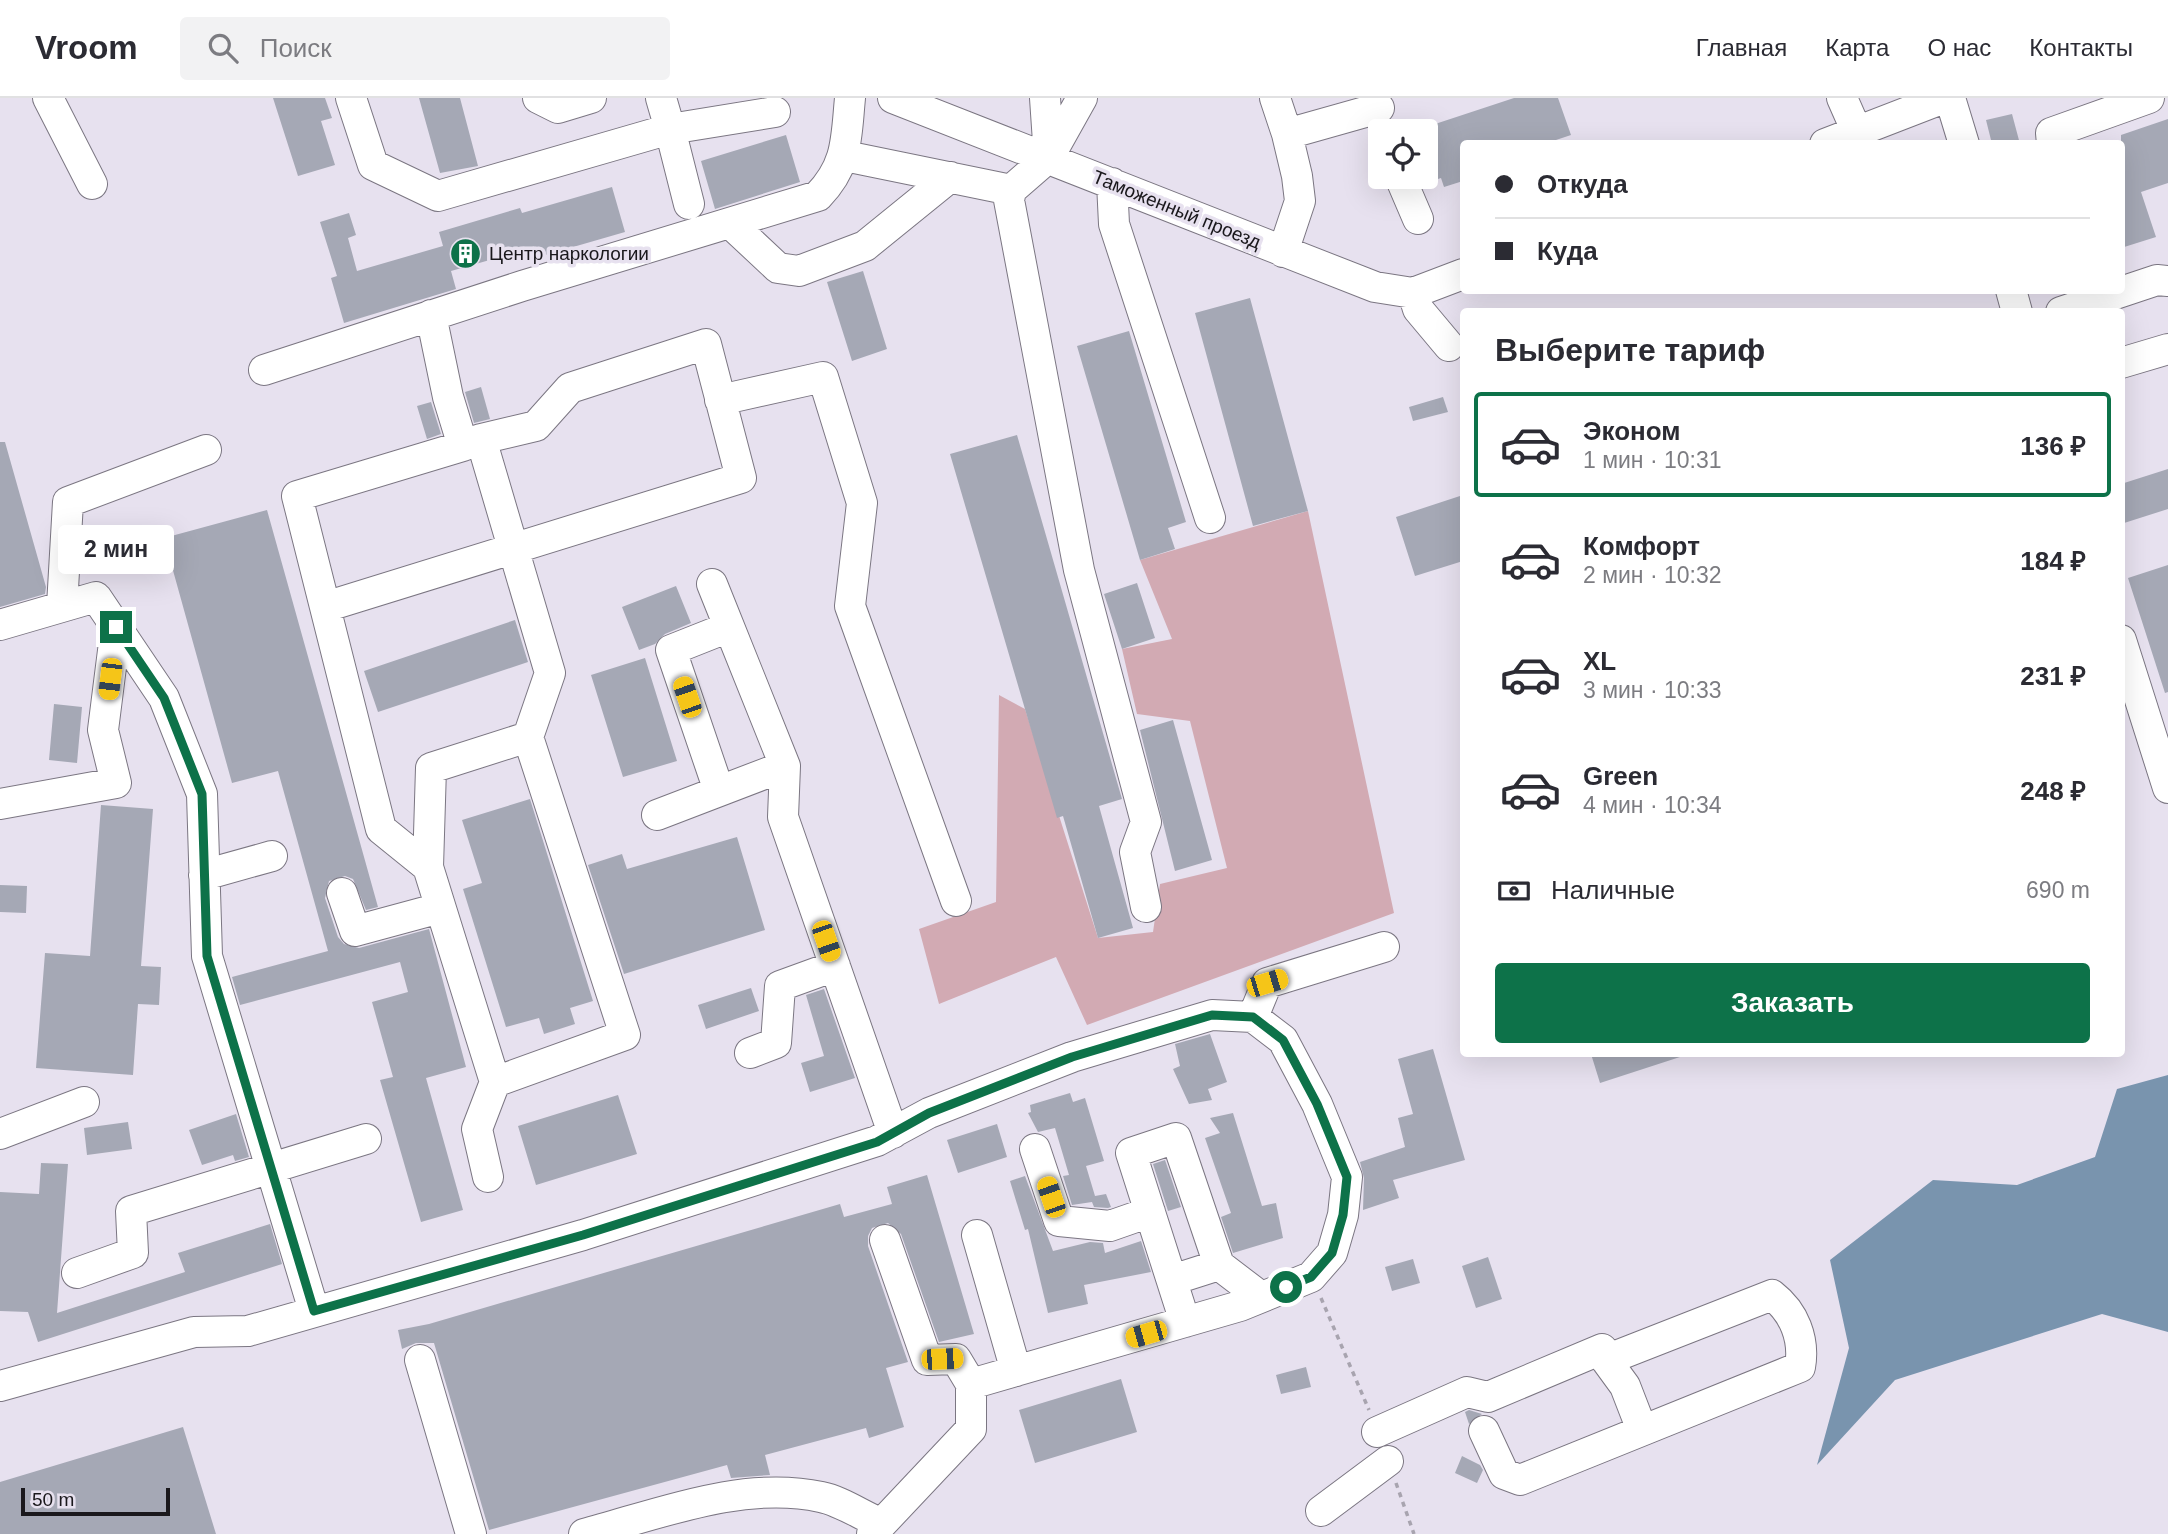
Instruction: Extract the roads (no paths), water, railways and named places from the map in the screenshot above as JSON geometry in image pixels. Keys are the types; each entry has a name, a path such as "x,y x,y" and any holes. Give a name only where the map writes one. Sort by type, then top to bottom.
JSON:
{"street":[{"path":"48,98 93,184"},
{"path":"351,98 373,165 438,196 670,129 775,112"},
{"path":"538,98 558,107 591,98"},
{"path":"661,98 689,204"},
{"path":"264,370 431,315 818,196 832,181 845,156 850,98"},
{"name":"Таможенный проезд","path":"893,98 1375,287 1413,293 1460,276"},
{"path":"1045,98 1049,157"},
{"path":"1082,98 1049,157 1012,190 1009,200 1079,570 1146,822 1135,852 1146,907"},
{"path":"1275,98 1287,134 1300,201 1283,252"},
{"path":"1842,98 1857,132"},
{"path":"1836,140 1944,98"},
{"path":"1950,98 1963,140"},
{"path":"2052,140 2051,133 2149,98"},
{"path":"1287,134 1379,107"},
{"path":"845,156 1012,190"},
{"path":"730,224 778,268 799,271 865,246 950,177"},
{"path":"1112,183 1114,224 1210,518"},
{"path":"1405,189 1418,219"},
{"path":"2125,291 2157,280 2168,281"},
{"path":"1413,293 1418,309 1449,346"},
{"path":"2073,308 2115,294"},
{"path":"431,315 448,397 472,442 513,547 550,673 528,737 625,1035 495,1082"},
{"path":"325,607 741,478 706,344 570,388 536,426 472,442 297,496 325,607 382,829 428,867"},
{"path":"2125,362 2168,349"},
{"path":"720,400 822,377 862,503 850,606 956,901"},
{"path":"62,606 68,502 206,450"},
{"path":"712,584 785,766 783,817 893,1133"},
{"path":"0,625 96,597 164,698 202,794 207,956 314,1311"},
{"path":"0,804 116,783 103,730 116,627"},
{"path":"719,791 671,650 729,627"},
{"path":"2125,653 2168,788"},
{"path":"488,1177 477,1129 495,1082 428,867 431,768 528,737"},
{"path":"657,815 785,766"},
{"path":"204,874 272,856"},
{"path":"342,893 355,931 440,908"},
{"path":"1253,1017 1267,983 1384,947"},
{"path":"750,1053 776,1043 780,986 835,965"},
{"path":"0,1386 194,1332 247,1331 583,1235 877,1142 929,1113 1072,1057 1212,1015 1253,1017 1283,1040 1317,1104 1347,1177 1343,1215 1332,1253 1311,1277 1185,1322 971,1384"},
{"path":"0,1134 84,1102"},
{"path":"1185,1322 1131,1153 1176,1138 1219,1265 1261,1297"},
{"path":"77,1273 133,1253 131,1210 366,1139"},
{"path":"1035,1149 1059,1221 1110,1226 1150,1212"},
{"path":"977,1235 1016,1371"},
{"path":"584,1534 712,1500 776,1492 823,1497 876,1529 971,1429 971,1384 956,1359 927,1360 885,1240"},
{"path":"1172,1280 1219,1265"},
{"path":"1484,1431 1504,1474 1520,1480 1800,1367 1803,1349 1788,1307 1772,1295 1606,1360"},
{"path":"1377,1432 1467,1392 1488,1397 1602,1349 1606,1360 1625,1386 1642,1430"},
{"path":"419,1360 471,1534"},
{"path":"1321,1511 1388,1461"}],"water":[{"path":"2168,1075 2168,1332 2102,1314 1895,1380 1817,1465 1849,1348 1830,1260 1933,1180 2017,1185 2095,1157 2117,1089"}],"place":[{"name":"Центр наркологии","path":"466,253"}]}
